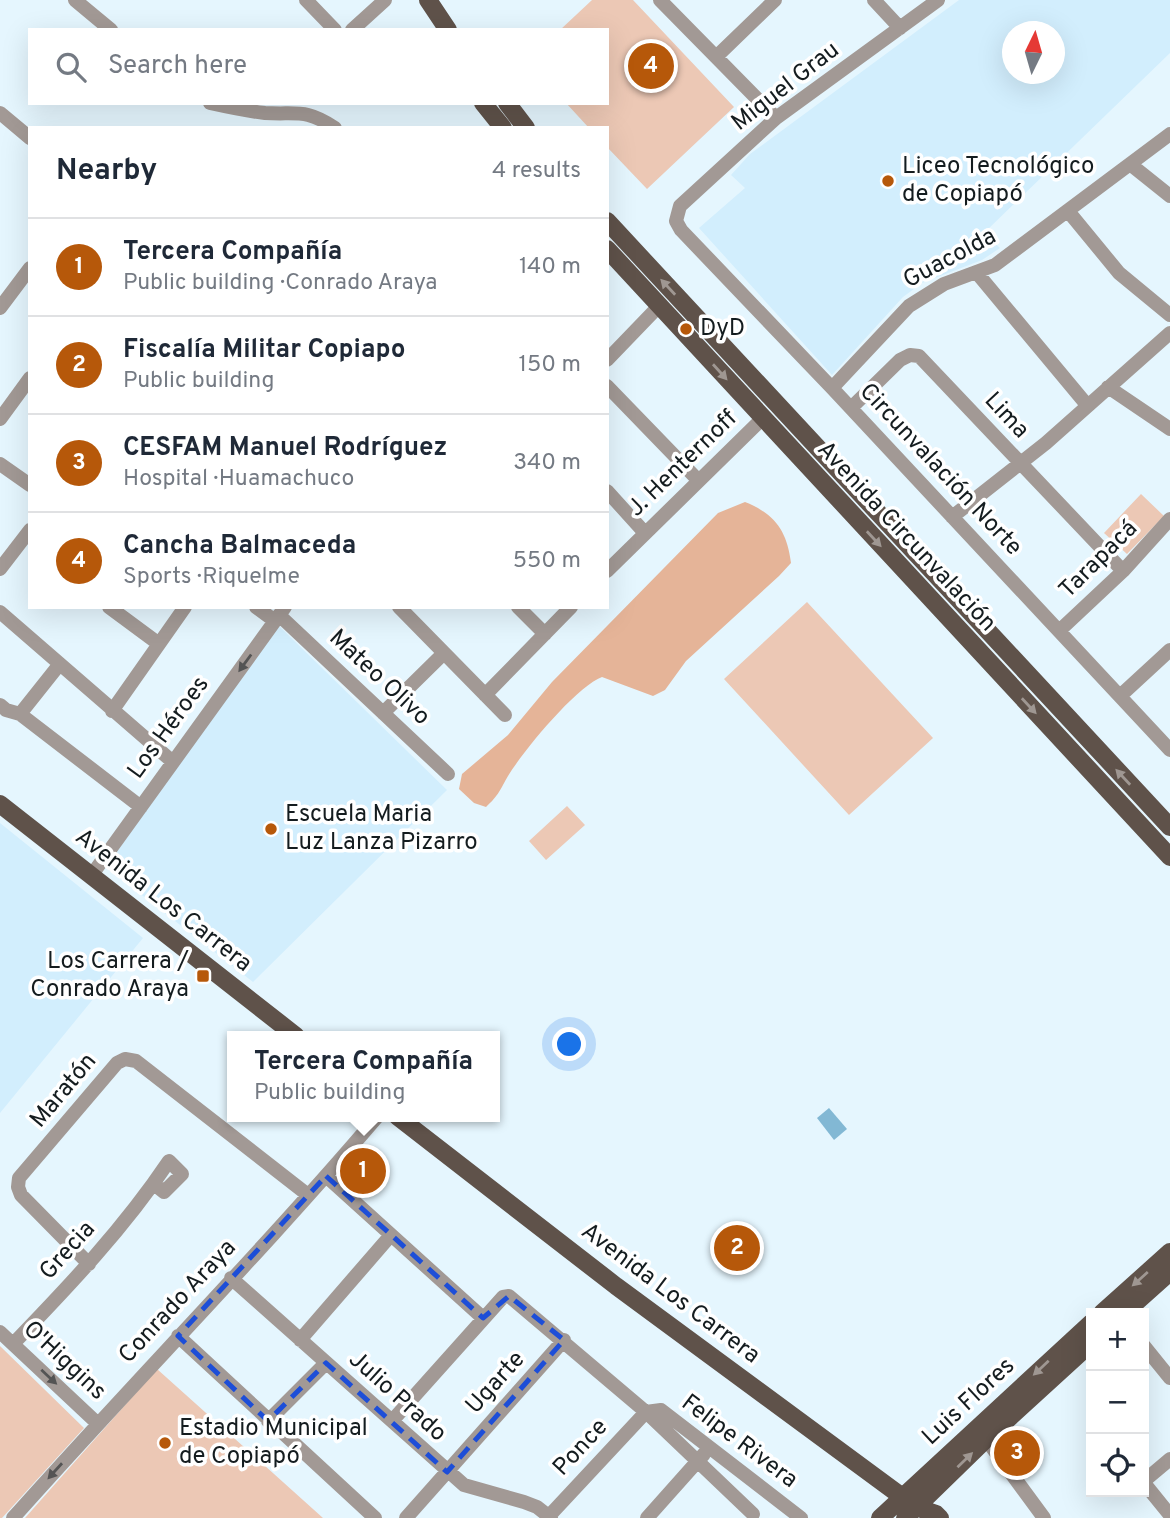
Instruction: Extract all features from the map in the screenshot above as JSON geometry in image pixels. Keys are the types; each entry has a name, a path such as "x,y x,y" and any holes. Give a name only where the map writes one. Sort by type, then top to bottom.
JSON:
{"main road":[{"path":"428,0 445,28"},
{"path":"485,105 501,126"},
{"path":"509,105 524,126"},
{"name":"Avenida Circunvalación","path":"611,233 1170,827"},
{"name":"Avenida Circunvalación","path":"609,251 1170,857"},
{"name":"Avenida Los Carrera","path":"0,804 290,1031"},
{"name":"Avenida Los Carrera","path":"404,1122 912,1510 940,1518"},
{"path":"1116,1308 1170,1252"},
{"path":"1117,1308 1170,1272"},
{"name":"Luis Flores","path":"912,1510 1086,1328"},
{"name":"Luis Flores","path":"880,1518 912,1510 1086,1348"}],"street":[{"path":"75,0 109,28"},
{"path":"306,0 333,28"},
{"path":"354,28 385,0"},
{"path":"660,0 776,118"},
{"path":"716,57 775,0"},
{"path":"874,0 900,28"},
{"name":"Miguel Grau","path":"676,221 680,205 776,118 938,0"},
{"path":"221,105 265,113 299,107 332,126"},
{"path":"0,133 5,117 28,136"},
{"name":"Guacolda","path":"832,388 909,306 944,284 995,265 1170,134"},
{"path":"1130,164 1170,196"},
{"path":"1068,211 1119,273 1170,315"},
{"name":"Circunvalación Norte","path":"676,221 681,230 1170,750"},
{"path":"0,308 28,271"},
{"path":"977,273 1087,405"},
{"path":"609,358 659,306"},
{"path":"952,517 1020,463 1170,333"},
{"name":"Lima","path":"850,408 900,360 910,355 919,356 1123,571"},
{"path":"0,419 28,381"},
{"path":"1108,387 1170,429"},
{"path":"609,388 698,480"},
{"name":"J. Henternoff","path":"609,569 762,419"},
{"path":"0,464 28,484"},
{"path":"609,493 645,533"},
{"name":"Tarapacá","path":"1059,631 1123,571 1170,519"},
{"path":"2,561 25,546"},
{"path":"112,609 159,644"},
{"path":"112,711 184,609"},
{"name":"Mateo Olivo","path":"263,609 280,614 448,774"},
{"path":"401,609 505,715"},
{"path":"520,609 545,634"},
{"path":"485,695 569,609"},
{"path":"0,612 173,762"},
{"name":"Los Héroes","path":"91,876 280,614"},
{"path":"1120,696 1170,650"},
{"path":"383,713 443,654"},
{"path":"59,665 7,712 141,807"},
{"name":"Maratón","path":"89,1264 21,1195 19,1178 122,1060 136,1061 308,1195"},
{"name":"Conrado Araya","path":"13,1518 373,1122"},
{"path":"326,1176 483,1318 392,1421"},
{"name":"Grecia","path":"13,1344 89,1264 154,1184"},
{"path":"300,1340 391,1235"},
{"name":"Julio Prado","path":"231,1278 464,1485 524,1502 550,1517"},
{"name":"Felipe Rivera","path":"483,1318 503,1297 512,1296 646,1412 699,1461 751,1516"},
{"name":"O'Higgins","path":"0,1332 97,1423"},
{"path":"178,1336 375,1518"},
{"name":"Ugarte","path":"406,1518 564,1340"},
{"path":"1149,1352 1170,1378"},
{"path":"268,1421 326,1363"},
{"name":"Felipe Rivera","path":"646,1412 661,1410 801,1518"},
{"name":"Ponce","path":"550,1517 646,1412"},
{"path":"986,1439 1044,1518"},
{"path":"647,1518 709,1448"},
{"path":"1149,1478 1170,1459"},
{"path":"1149,1488 1170,1515"},
{"path":"751,1516 770,1495"}],"highlighted area":[{"path":"326,1176 483,1318 509,1296 564,1340 447,1472 326,1363 268,1421 178,1336"}],"shaded area":[{"path":"592,0 633,0 734,107 647,189 609,149 609,126 587,126 568,105 609,105 609,28 562,28"},
{"name":"Liceo Tecnológico de Copiapó","path":"959,0 1170,0 1170,53 984,233 1000,248 982,260 922,283 903,297 832,375 699,228 745,188 731,175 750,154"},
{"path":"1141,494 1164,516 1127,554 1104,533"},
{"path":"745,502 772,518 783,533 791,563 779,576 686,661 665,690 653,696 602,677 579,693 551,721 508,776 497,796 486,807 474,803 459,789 462,774 508,735 552,682 718,513"},
{"path":"807,602 933,738 849,815 724,679"},
{"name":"Escuela Maria Luz Lanza Pizarro","path":"278,625 447,790 253,982 106,867"},
{"path":"567,806 585,825 546,860 529,841"},
{"path":"0,823 143,938 0,1113"},
{"path":"0,1346 84,1428 2,1518 0,1518"},
{"name":"Estadio Municipal de Copiapó","path":"157,1369 323,1518 25,1518"}],"water":[{"path":"829,1108 847,1129 834,1140 817,1118"}],"place":[{"name":"Cancha Balmaceda","path":"651,66"},
{"name":"Liceo Tecnológico de Copiapó","path":"888,181"},
{"name":"DyD","path":"686,329"},
{"name":"Escuela Maria Luz Lanza Pizarro","path":"271,829"},
{"name":"Los Carrera / Conrado Araya","path":"203,976"},
{"name":"Tercera Compañía","path":"363,1171"},
{"name":"Fiscalía Militar Copiapo","path":"737,1248"},
{"name":"Estadio Municipal de Copiapó","path":"165,1443"},
{"name":"CESFAM Manuel Rodríguez","path":"1017,1453"}]}
